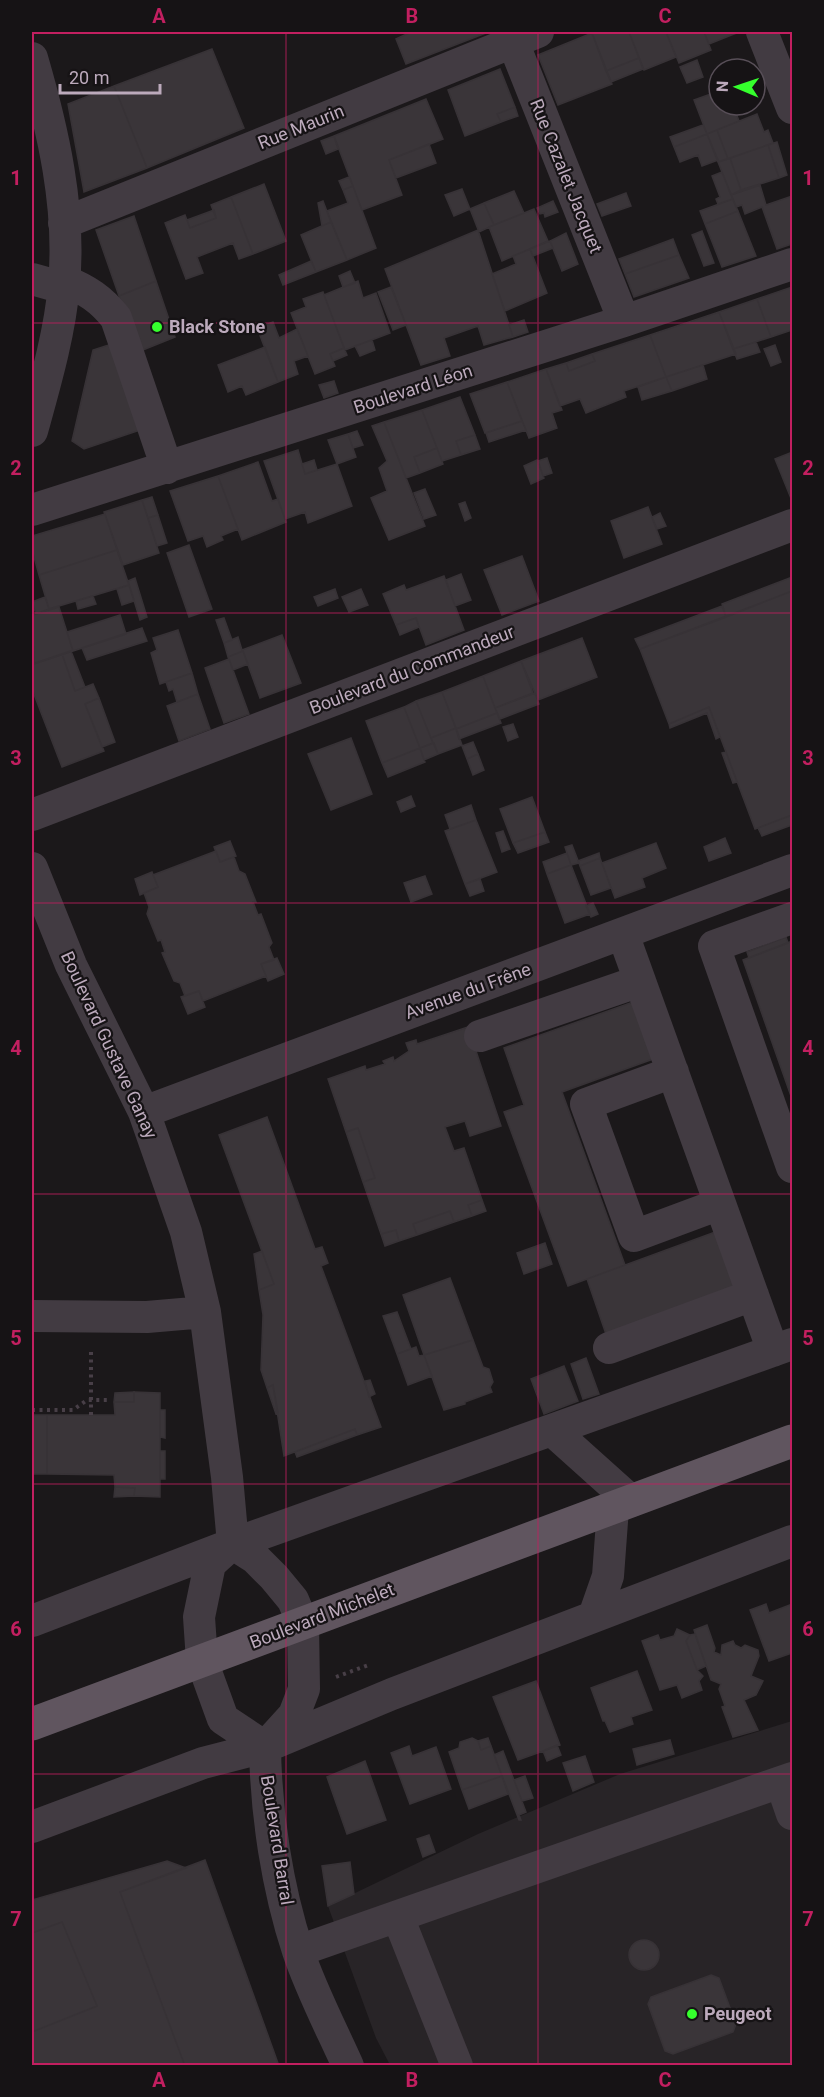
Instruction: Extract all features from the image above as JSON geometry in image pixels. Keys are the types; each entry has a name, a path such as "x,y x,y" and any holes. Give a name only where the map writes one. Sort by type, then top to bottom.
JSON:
{"main road":[{"name":"Boulevard Michelet","path":"32,1724 792,1441"}],"street":[{"path":"762,32 792,108"},
{"name":"Rue Maurin","path":"64,223 520,35"},
{"name":"Rue Cazalet Jacquet","path":"520,35 624,321"},
{"path":"32,58 49,120 44,164 64,223 64,284 60,314 32,431"},
{"name":"Boulevard Léon","path":"32,510 624,321 792,264"},
{"path":"32,279 64,284 88,291 103,302 116,318 166,468"},
{"name":"Boulevard du Commandeur","path":"32,815 792,525"},
{"name":"Boulevard Gustave Ganay","path":"32,868 71,965 144,1112 186,1232 205,1312 228,1477 233,1544"},
{"name":"Avenue du Frêne","path":"144,1112 792,870"},
{"path":"792,918 714,946 792,1167"},
{"path":"32,1621 233,1544 783,1347 753,1295 623,934"},
{"path":"480,1036 640,981"},
{"path":"673,1072 586,1104 633,1236 720,1204"},
{"path":"609,1348 753,1295"},
{"path":"32,1316 147,1317 205,1312"},
{"path":"553,1431 622,1504 608,1576 594,1616"},
{"path":"32,1827 203,1763 265,1747 594,1616 792,1541"},
{"path":"233,1544 255,1558 280,1585 293,1600 303,1624 303,1689 294,1715 265,1747"},
{"path":"233,1544 210,1564 199,1617 202,1661 224,1719 265,1747"},
{"name":"Boulevard Barral","path":"265,1747 269,1802 280,1882 298,1951 348,2066"},
{"path":"298,1951 787,1780 792,1814"},
{"path":"398,1917 457,2066"}],"path":[{"path":"91,1317 91,1415"},
{"path":"32,1410 73,1410 91,1400 107,1400"}],"shaded area":[{"path":"792,1721 792,2065 390,2065 376,2038 328,1906 478,1834 620,1774"}],"building":[{"path":"411,32 486,33 406,64 396,39"},
{"path":"629,32 639,58 606,71 592,33"},
{"path":"629,32 666,32 676,57 644,70"},
{"path":"666,32 704,32 711,50 679,63"},
{"path":"704,32 739,32 709,44"},
{"path":"592,33 612,84 558,105 538,55"},
{"path":"212,49 244,128 147,168 114,86"},
{"path":"639,58 643,69 611,82 606,71"},
{"path":"697,60 703,77 687,83 680,67"},
{"path":"500,69 515,107 497,114 501,122 465,136 448,90"},
{"path":"114,86 147,168 84,192 68,104"},
{"path":"707,95 707,117 738,117 739,121 707,134 694,100"},
{"path":"426,99 443,139 389,160 402,195 362,210 334,136"},
{"path":"515,107 518,116 501,122 497,114"},
{"path":"750,117 758,117 764,132 768,130 773,143 728,159 717,130"},
{"path":"703,125 707,134 674,147 670,137"},
{"path":"717,130 728,159 718,162 707,134"},
{"path":"707,134 718,160 702,166 698,155 680,162 674,147"},
{"path":"334,136 338,149 326,154 321,141"},
{"path":"777,142 787,175 779,178 768,145"},
{"path":"429,144 436,163 396,178 389,160"},
{"path":"768,145 779,178 741,190 730,158"},
{"path":"730,158 741,190 731,195 718,162"},
{"path":"722,172 733,199 718,204 716,199 720,197 712,176"},
{"path":"349,177 353,186 343,190 339,181"},
{"path":"264,184 286,241 253,254 231,197"},
{"path":"760,185 766,205 792,196 792,244 777,249 762,207 745,214 742,205 736,207 731,195"},
{"path":"353,186 376,248 347,260 327,211 348,203 343,190"},
{"path":"462,189 470,209 454,216 445,195"},
{"path":"514,191 524,213 494,225 484,203"},
{"path":"626,193 631,206 602,216 597,204"},
{"path":"231,197 253,254 239,259 233,243 197,257 203,273 186,279 165,223 185,215 190,228 216,218 211,205"},
{"path":"733,199 738,211 705,224 700,211"},
{"path":"323,201 331,222 322,226 318,203"},
{"path":"553,201 558,212 545,217 544,213 540,214 537,208"},
{"path":"484,203 494,225 479,232 470,209"},
{"path":"534,209 548,241 502,261 489,227"},
{"path":"214,210 216,218 190,228 187,220"},
{"path":"738,211 756,256 722,267 705,224"},
{"path":"134,216 156,281 119,296 96,230"},
{"path":"331,222 347,260 316,272 301,235"},
{"path":"478,230 513,337 484,345 478,326 444,338 450,356 421,365 385,269"},
{"path":"702,231 714,263 704,266 692,235"},
{"path":"566,233 578,264 562,271 550,241"},
{"path":"673,239 679,255 625,274 619,259"},
{"path":"550,241 553,248 533,256 530,249"},
{"path":"530,249 547,293 505,311 492,274 516,264 513,256"},
{"path":"679,255 689,278 634,297 625,274"},
{"path":"311,261 316,272 283,285 279,275"},
{"path":"350,271 355,283 343,287 339,276"},
{"path":"156,281 175,337 138,352 119,296"},
{"path":"358,281 363,298 376,293 390,333 345,350 324,295"},
{"path":"391,287 406,325 393,330 378,292"},
{"path":"792,287 792,330 771,337 757,299"},
{"path":"323,292 344,348 330,354 335,366 315,374 291,313 306,307 303,299"},
{"path":"757,299 771,337 733,349 719,312"},
{"path":"719,312 736,354 666,377 650,335"},
{"path":"524,320 528,332 513,337 509,325"},
{"path":"273,322 279,338 297,329 308,356 294,361 298,374 278,382 257,328"},
{"path":"650,335 666,377 624,391 626,397 586,413 580,399 560,406 546,369 566,363 569,371 595,361 592,354"},
{"path":"372,340 375,350 360,356 355,346"},
{"path":"756,342 760,352 737,359 733,349"},
{"path":"115,343 143,429 84,449 72,441 93,350"},
{"path":"775,345 781,362 771,366 764,349"},
{"path":"265,347 278,382 246,395 242,386 228,392 218,365"},
{"path":"344,348 347,355 333,361 330,354"},
{"path":"592,354 595,361 569,371 566,363"},
{"path":"703,365 707,379 672,391 666,377"},
{"path":"546,369 562,410 552,413 557,428 529,438 507,382"},
{"path":"666,377 672,391 642,400 638,387"},
{"path":"334,381 338,393 324,398 319,385"},
{"path":"507,382 522,421 485,433 470,394"},
{"path":"460,397 475,435 456,441 461,455 442,461 422,410"},
{"path":"422,410 437,448 414,457 420,473 406,478 384,422"},
{"path":"522,421 526,430 489,442 486,433"},
{"path":"384,422 425,526 389,540 371,498 387,491 379,468 387,461 372,426"},
{"path":"357,431 363,445 353,448 348,434"},
{"path":"348,434 356,457 337,464 328,440"},
{"path":"475,435 480,449 461,455 456,441"},
{"path":"437,448 443,464 420,473 414,457"},
{"path":"298,450 305,474 337,464 352,506 308,523 305,512 285,519 264,461"},
{"path":"790,453 792,459 792,501 775,459"},
{"path":"547,458 552,473 543,476 538,461"},
{"path":"314,460 317,470 305,474 302,464"},
{"path":"537,460 544,478 531,484 524,466"},
{"path":"258,462 272,501 278,499 286,522 242,540 218,476"},
{"path":"218,476 238,529 221,536 223,540 207,547 203,536 188,541 170,491"},
{"path":"425,489 436,515 424,519 414,493"},
{"path":"152,497 158,515 148,518 142,500"},
{"path":"142,500 159,553 123,565 104,512"},
{"path":"465,502 471,518 465,521 459,504"},
{"path":"648,507 662,544 624,558 611,521"},
{"path":"660,513 666,526 657,529 652,517"},
{"path":"105,514 117,550 39,575 32,550 32,536"},
{"path":"158,515 167,543 157,546 148,518"},
{"path":"189,545 212,609 189,617 167,553"},
{"path":"117,550 129,585 49,609 39,575"},
{"path":"522,556 539,601 502,615 484,570"},
{"path":"461,574 471,600 455,606 446,580"},
{"path":"444,576 464,630 426,645 416,618 396,625 383,594 404,585 406,590"},
{"path":"792,577 792,591 726,617 722,604"},
{"path":"135,578 147,617 140,620 128,581"},
{"path":"129,585 134,601 122,605 117,589"},
{"path":"335,589 338,598 318,606 314,597"},
{"path":"361,589 368,605 349,612 342,597"},
{"path":"792,591 792,815 755,829 709,707 669,724 640,649"},
{"path":"93,596 96,604 78,609 76,601"},
{"path":"45,597 49,609 36,614 32,602"},
{"path":"722,606 726,617 640,649 635,639"},
{"path":"59,607 73,651 34,664 32,615"},
{"path":"120,615 126,634 73,651 67,632"},
{"path":"224,618 232,640 224,643 216,620"},
{"path":"416,618 419,627 400,635 396,625"},
{"path":"142,628 147,641 87,660 82,648"},
{"path":"178,630 192,673 160,684 151,653 157,650 153,638"},
{"path":"282,635 301,683 260,698 243,651 228,657 224,643 238,637 242,650"},
{"path":"582,638 597,677 538,700 521,661"},
{"path":"71,651 85,687 75,691 62,654"},
{"path":"243,651 248,664 233,670 228,657"},
{"path":"62,654 75,691 93,684 99,698 85,704 104,751 62,767 32,689 32,664"},
{"path":"229,659 249,714 224,723 205,668"},
{"path":"521,661 533,693 495,708 483,676"},
{"path":"192,673 198,694 177,702 173,689 169,691 166,682"},
{"path":"483,676 497,713 456,729 442,692"},
{"path":"442,692 456,728 431,738 416,701"},
{"path":"535,693 539,704 500,719 495,708"},
{"path":"198,694 210,729 179,741 167,706"},
{"path":"99,698 115,742 102,747 85,704"},
{"path":"416,701 433,743 420,748 404,707"},
{"path":"404,707 420,748 382,763 366,721"},
{"path":"709,707 720,737 716,739 707,713 670,728 669,724"},
{"path":"497,713 501,723 459,739 456,729"},
{"path":"513,724 518,737 508,741 503,727"},
{"path":"456,728 462,745 438,754 431,738"},
{"path":"351,738 372,794 331,810 308,754"},
{"path":"473,742 478,754 467,759 462,746"},
{"path":"434,743 438,754 424,760 420,748"},
{"path":"420,748 425,762 388,777 382,763"},
{"path":"726,752 737,782 733,783 722,753"},
{"path":"478,754 484,770 473,775 467,759"},
{"path":"411,796 415,806 401,812 397,802"},
{"path":"532,797 545,832 513,843 500,809"},
{"path":"471,805 476,820 450,829 445,815"},
{"path":"792,815 792,825 762,836 758,828"},
{"path":"476,820 497,872 465,884 445,831"},
{"path":"503,831 510,849 502,852 496,833"},
{"path":"545,832 549,842 518,853 513,843"},
{"path":"725,838 731,853 709,861 704,847"},
{"path":"230,841 236,856 220,862 214,847"},
{"path":"656,843 666,868 642,878 645,887 615,898 602,863"},
{"path":"572,845 579,863 571,865 565,847"},
{"path":"216,851 220,862 234,857 239,871 245,874 256,902 253,902 258,915 261,914 272,943 269,947 274,960 261,964 266,976 203,1001 199,991 185,996 180,983 174,981 162,953 165,952 161,940 158,941 147,914 149,907 144,893 158,887 153,875"},
{"path":"567,853 571,865 547,874 543,862"},
{"path":"599,853 600,858 580,866 578,861"},
{"path":"600,858 611,888 591,895 580,866"},
{"path":"571,865 590,914 565,923 547,874"},
{"path":"152,872 158,887 140,895 135,879"},
{"path":"425,876 432,894 411,902 404,883"},
{"path":"480,879 484,891 470,896 465,884"},
{"path":"593,903 598,914 591,917 586,906"},
{"path":"786,937 788,943 749,958 747,952"},
{"path":"792,941 792,1099 743,960"},
{"path":"277,958 284,974 268,981 261,964"},
{"path":"199,991 205,1007 188,1014 181,997"},
{"path":"636,1001 656,1058 562,1092 625,1265 568,1286 504,1112 524,1105 504,1048"},
{"path":"468,1027 501,1126 470,1136 465,1121 445,1127 454,1151 464,1148 482,1200 468,1205 472,1216 454,1222 450,1211 413,1224 417,1235 399,1241 396,1230 381,1234 363,1182 375,1178 358,1128 346,1132 328,1079 365,1066 366,1070 385,1064 383,1061 393,1057 394,1061 409,1051 406,1043 416,1040 417,1044"},
{"path":"267,1117 315,1249 322,1247 328,1263 321,1266 381,1427 357,1435 355,1429 284,1456 273,1385 267,1388 261,1370 263,1315 259,1290 274,1284 219,1135"},
{"path":"358,1128 375,1178 363,1182 346,1132"},
{"path":"482,1200 486,1211 472,1216 468,1205"},
{"path":"450,1211 454,1222 417,1235 413,1224"},
{"path":"396,1230 399,1241 385,1246 381,1234"},
{"path":"718,1231 739,1290 607,1337 587,1279"},
{"path":"545,1243 552,1264 524,1274 517,1253"},
{"path":"262,1251 274,1284 259,1290 254,1254"},
{"path":"450,1278 473,1340 424,1355 403,1295"},
{"path":"397,1312 411,1349 397,1354 383,1316"},
{"path":"473,1340 483,1367 489,1369 493,1382 490,1387 492,1392 444,1410 424,1355"},
{"path":"416,1347 419,1356 424,1355 432,1376 408,1385 397,1354"},
{"path":"586,1358 599,1394 583,1399 571,1364"},
{"path":"564,1366 578,1401 544,1414 531,1379"},
{"path":"370,1380 375,1394 369,1397 365,1381"},
{"path":"273,1385 278,1413 276,1414 267,1388"},
{"path":"134,1392 160,1393 160,1497 134,1496 135,1488 115,1487 114,1475 47,1474 47,1415 115,1415 114,1402 134,1402"},
{"path":"134,1392 134,1402 114,1402 115,1393"},
{"path":"160,1410 165,1410 165,1438 160,1437"},
{"path":"32,1415 47,1415 47,1474 32,1474"},
{"path":"355,1429 357,1435 297,1457 295,1452"},
{"path":"160,1451 165,1451 165,1479 160,1479"},
{"path":"115,1487 135,1488 134,1496 114,1497"},
{"path":"766,1604 769,1613 792,1604 792,1653 769,1661 750,1610"},
{"path":"707,1625 715,1648 714,1652 721,1655 722,1645 733,1641 741,1648 745,1645 758,1650 759,1656 751,1676 763,1681 756,1695 744,1700 758,1730 733,1737 722,1707 725,1706 719,1689 721,1684 711,1680 694,1630"},
{"path":"677,1629 690,1635 686,1641 697,1670 703,1676 699,1681 702,1690 682,1698 677,1685 660,1690 642,1641 658,1635 660,1640 674,1636"},
{"path":"695,1634 706,1666 697,1670 686,1641 690,1635"},
{"path":"637,1671 652,1710 631,1717 633,1724 610,1732 603,1721 591,1688"},
{"path":"536,1681 560,1745 518,1760 493,1697"},
{"path":"472,1738 478,1741 481,1750 491,1746 502,1776 462,1790 449,1752 459,1748 460,1742"},
{"path":"488,1738 491,1746 481,1750 478,1741"},
{"path":"670,1740 674,1754 637,1765 633,1749"},
{"path":"557,1745 561,1755 547,1761 543,1751"},
{"path":"409,1746 412,1756 436,1747 451,1789 410,1804 391,1753"},
{"path":"503,1751 526,1812 519,1815 521,1820 519,1820 494,1755"},
{"path":"585,1756 594,1782 573,1791 563,1763"},
{"path":"365,1761 386,1820 347,1834 327,1777"},
{"path":"502,1776 508,1794 469,1809 462,1790"},
{"path":"525,1776 533,1798 522,1801 514,1780"},
{"path":"429,1835 435,1852 423,1857 417,1839"},
{"path":"205,1860 279,2066 185,2066 120,1892"},
{"path":"167,1861 186,1868 120,1892 185,2066 32,2066 32,2032 97,2006 62,1922 32,1933 32,1900"},
{"path":"350,1862 354,1894 328,1906 322,1866"},
{"path":"62,1922 97,2006 32,2032 32,1933"},
{"path":"644,1940 650,1941 658,1949 658,1961 650,1969 644,1970 638,1969 630,1961 629,1955 630,1949 638,1941"},
{"name":"Peugeot","path":"711,1975 719,1978 736,2024 733,2032 673,2054 665,2051 648,2004 651,1997"}],"place":[{"name":"Black Stone","path":"157,327"},
{"name":"Peugeot","path":"692,2014"}]}
